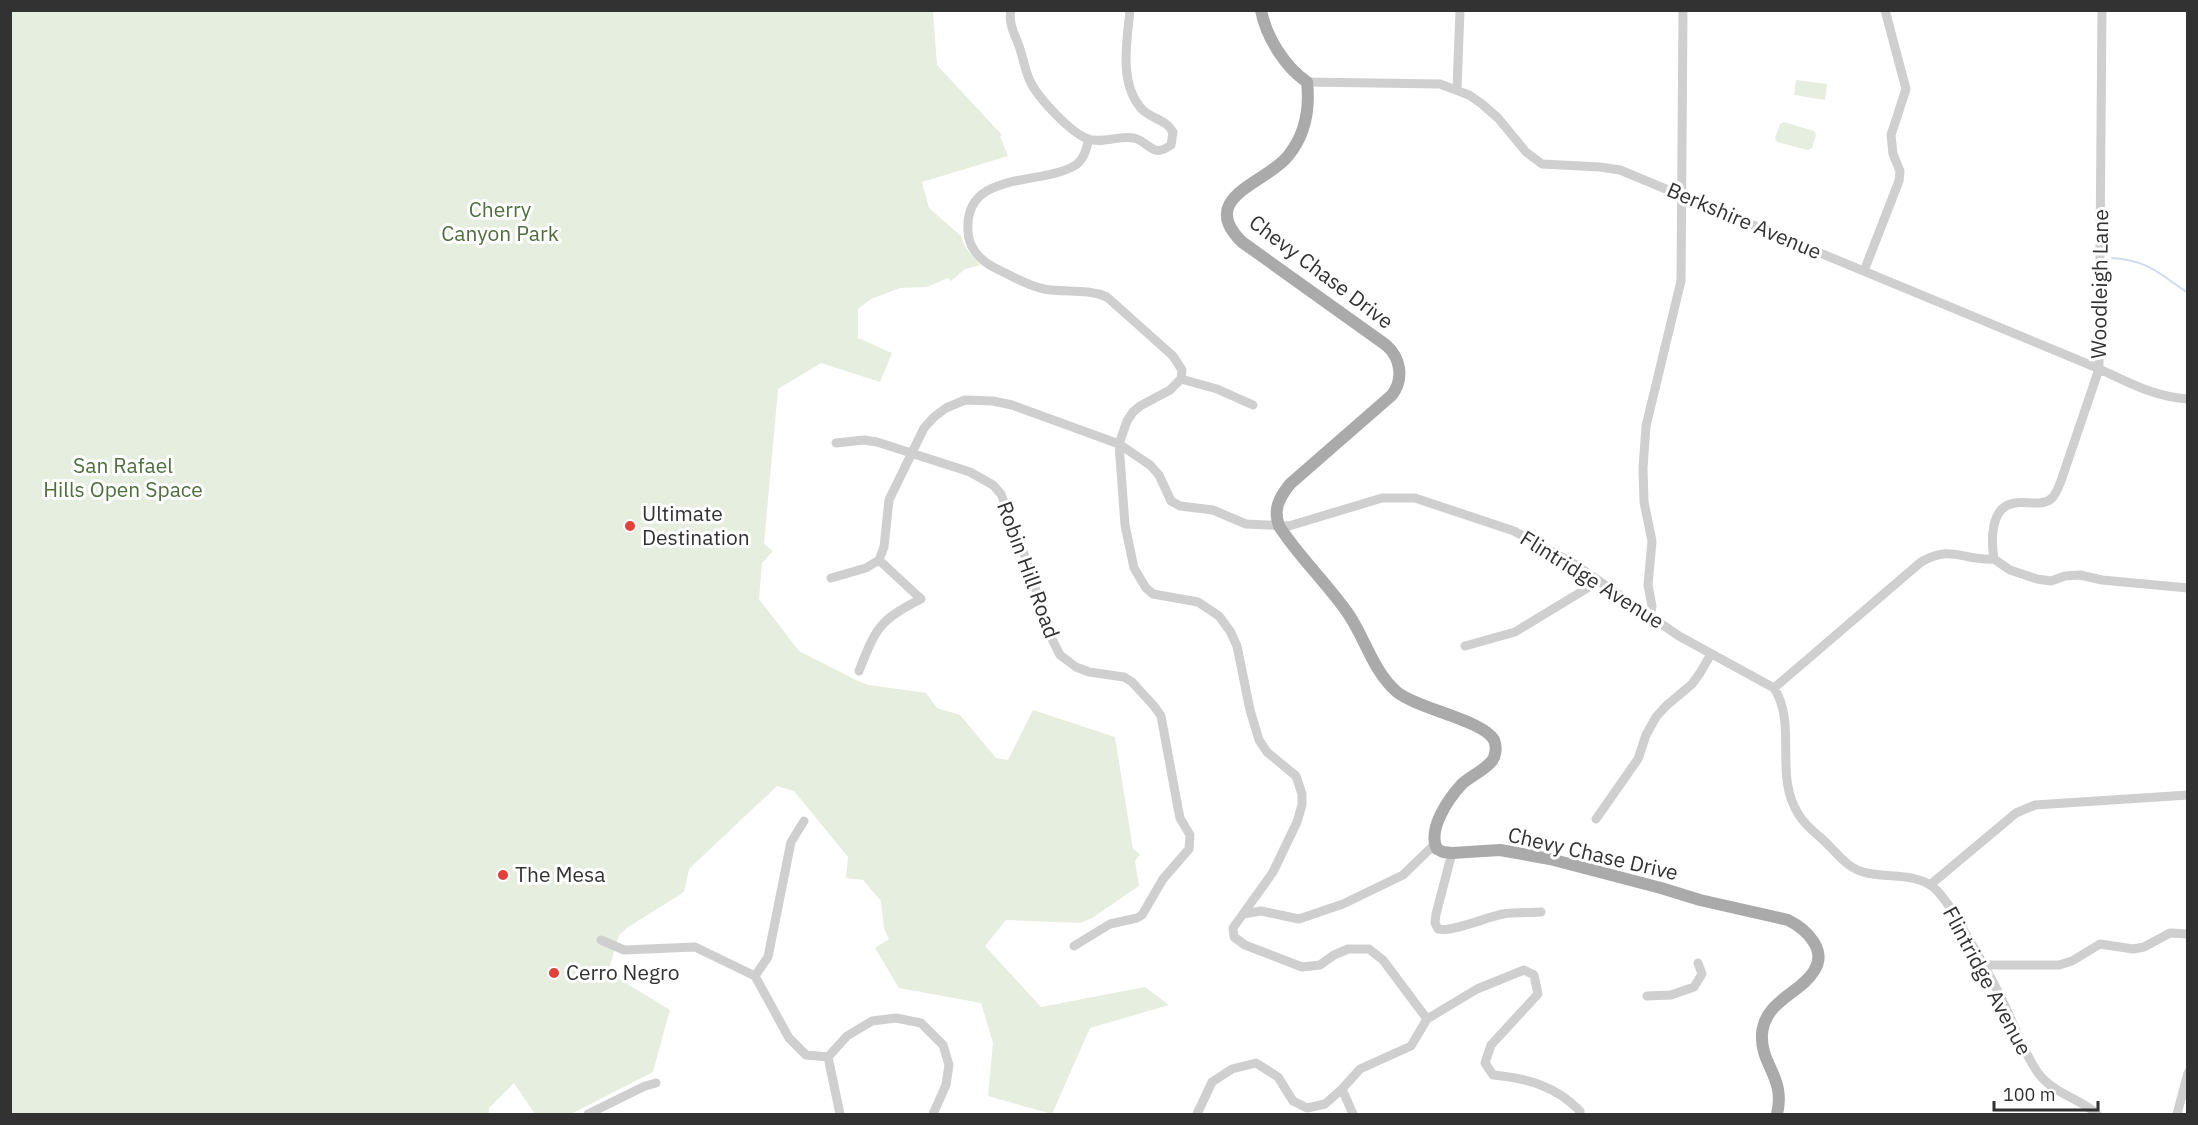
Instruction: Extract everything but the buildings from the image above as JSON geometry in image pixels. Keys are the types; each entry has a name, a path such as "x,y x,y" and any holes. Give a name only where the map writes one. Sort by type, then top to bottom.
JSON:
{"main road":[{"path":"1261,10 1275,45 1286,61 1307,82"},
{"name":"Chevy Chase Drive","path":"1279,526 1276,508 1279,499 1290,484 1392,395 1396,390 1400,375 1397,361 1386,345 1242,242 1228,224 1227,211 1238,193 1282,163 1299,139 1308,115 1307,82"},
{"path":"1279,526 1348,612 1384,679 1396,692 1409,701 1477,727 1494,740 1496,748 1492,761 1463,783 1444,810 1436,827 1437,849 1452,853"},
{"name":"Chevy Chase Drive","path":"1452,853 1500,850 1550,859 1800,925 1815,944 1818,964 1813,973 1781,1000 1770,1013 1764,1022 1762,1032 1765,1054 1777,1081 1779,1093 1777,1114"}],"street":[{"path":"1011,10 1011,25 1029,81 1040,98 1073,130 1098,141 1132,138 1157,151 1171,145 1173,132 1170,126 1140,107 1133,95 1127,74 1126,57 1130,10"},
{"path":"1457,89 1460,10"},
{"path":"1650,616 1652,606 1648,585 1652,541 1644,502 1644,458 1646,426 1681,281 1683,10"},
{"path":"1864,271 1899,181 1891,135 1906,89 1885,10"},
{"name":"Woodleigh Lane","path":"1994,559 1992,533 1996,518 2003,509 2014,502 2040,503 2052,498 2061,481 2099,369 2102,10"},
{"name":"Berkshire Avenue","path":"1307,82 1424,82 1457,89 1469,95 1498,118 1526,152 1542,164 1613,168 2099,369 2134,387 2157,395 2187,399"},
{"path":"1089,139 1085,154 1072,166 988,189 975,202 967,229 970,242 977,255 986,263 1029,285 1046,289 1095,292 1107,297 1179,362 1182,370 1181,379 1170,390 1133,412 1127,421 1119,444 1125,525 1134,568 1140,580 1153,594 1198,602 1219,616 1237,646 1250,710 1259,740 1267,752 1296,776 1300,784 1302,805 1297,822 1268,879 1233,928 1234,937 1245,945 1302,967 1320,965 1348,949 1369,949 1383,960 1426,1019"},
{"path":"1181,379 1217,389 1253,405"},
{"name":"Flintridge Avenue","path":"879,560 886,534 889,500 924,428 934,417 965,400 1012,405 1119,444 1150,465 1159,475 1171,501 1180,506 1213,510 1246,524 1289,526 1382,498 1415,498 1514,531 1576,565 1650,616 1711,654 1774,688 1781,698 1784,711 1788,788 1800,817 1844,862 1854,869 1866,873 1915,880 1935,888 1984,965 2004,1003 2018,1038 2040,1075 2052,1088 2097,1114"},
{"name":"Robin Hill Road","path":"836,443 864,440 970,472 993,485 1001,494 1011,515 1051,637 1060,655 1076,667 1089,672 1114,675 1132,682 1161,716 1180,818 1190,835 1190,849 1163,879 1143,915 1110,924 1074,946"},
{"path":"1774,688 1921,562 1936,554 1947,553 1977,560 1994,559 2010,570 2051,581 2065,576 2080,575 2102,580 2187,588"},
{"path":"831,578 866,568 879,560 921,599 886,619 870,643 859,671"},
{"path":"1465,646 1515,632 1599,581"},
{"path":"1596,819 1638,759 1646,735 1656,717 1692,684 1711,654"},
{"path":"1930,885 2023,809 2049,804 2187,795"},
{"path":"755,976 768,957 790,842 804,821"},
{"path":"1241,915 1261,911 1299,919 1343,904 1403,875 1435,844"},
{"path":"1452,853 1436,914 1438,929 1445,931 1476,920 1506,914 1541,912"},
{"path":"1984,965 2059,964 2072,961 2100,944 2133,949 2144,947 2170,933 2187,934"},
{"path":"601,940 624,950 695,948 755,976 789,1038 806,1055 828,1057"},
{"path":"1647,996 1671,995 1694,987 1702,974 1698,963"},
{"path":"1197,1114 1212,1082 1232,1069 1256,1063 1278,1077 1293,1101 1308,1108 1325,1104 1360,1069 1411,1046 1426,1019 1478,989 1524,970 1534,975 1538,994 1491,1045 1485,1063 1493,1075 1527,1080 1568,1098 1580,1114"},
{"path":"828,1057 847,1036 872,1021 896,1018 921,1023 943,1045 949,1065 946,1085 933,1114"},
{"path":"828,1057 840,1114"},
{"path":"2177,1114 2187,1073"},
{"path":"588,1114 645,1086 656,1083"},
{"path":"1342,1089 1353,1114"}],"green space":[{"path":"11,11 933,11 937,65 1002,135 1000,136 1008,156 922,182 929,208 961,236 965,247 980,265 965,269 951,281 948,278 927,287 900,288 871,299 858,309 858,338 892,353 880,382 821,363 778,389 764,544 773,551 762,563 759,599 799,651 869,685 926,693 937,708 960,715 996,758 1008,760 1033,710 1115,737 1133,849 1140,854 1135,861 1139,886 1092,918 1080,923 1006,920 985,946 1041,1007 1145,987 1169,1005 1090,1028 1052,1114 988,1096 993,1043 981,1003 899,988 875,948 889,939 884,929 881,901 863,880 846,878 848,857 794,791 777,786 689,869 684,892 619,935 608,972 670,1010 653,1072 571,1114 535,1114 514,1083 489,1108 489,1114 11,1114"},
{"path":"1796,80 1827,84 1825,100 1794,95"},
{"path":"1784,122 1814,131 1816,135 1812,148 1808,150 1777,142 1775,138 1780,124"}],"waterway":[{"path":"2112,258 2145,265 2188,293"}],"place":[{"name":"Ultimate Destination","path":"630,526"},
{"name":"The Mesa","path":"503,875"},
{"name":"Cerro Negro","path":"554,973"}],"park label":[{"name":"Cherry Canyon Park","path":"500,222"},
{"name":"San Rafael Hills Open Space","path":"123,478"}]}
